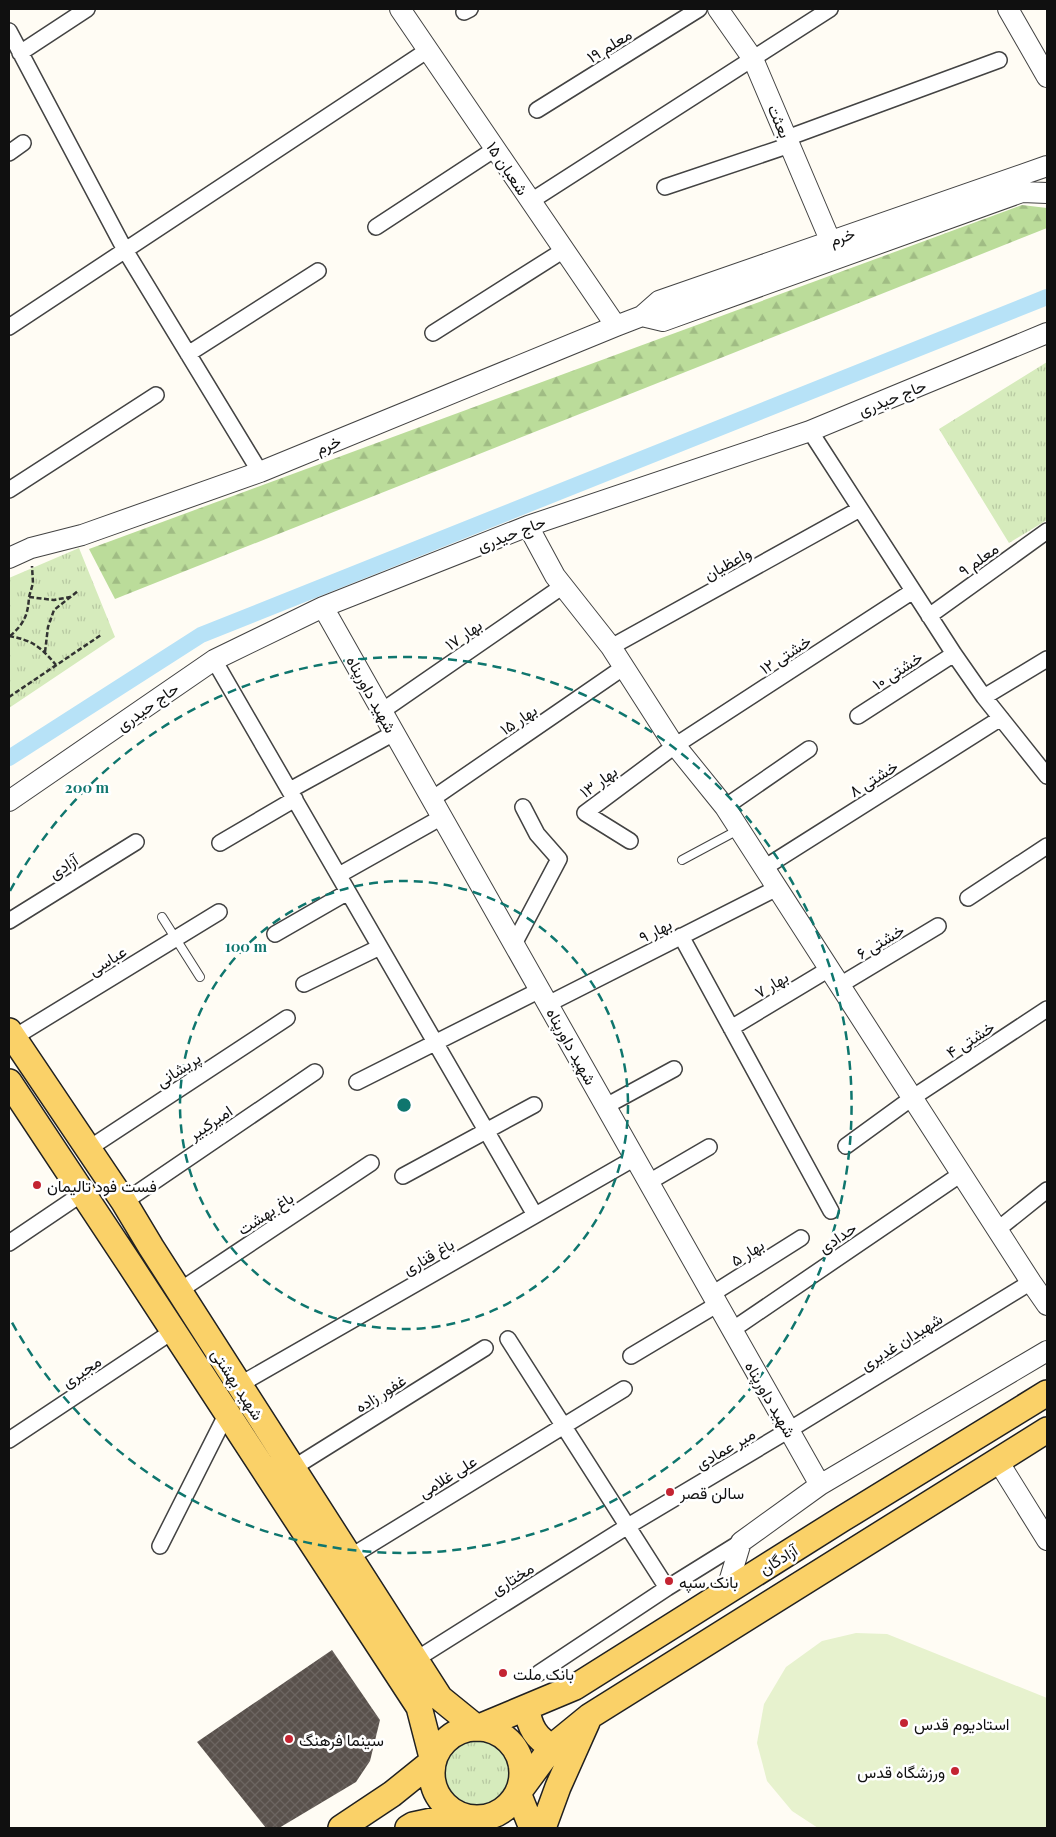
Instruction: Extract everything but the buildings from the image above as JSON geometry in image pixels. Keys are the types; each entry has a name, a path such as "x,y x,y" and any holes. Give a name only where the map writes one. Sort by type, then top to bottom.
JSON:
{"main road":[{"name":"شهید بهشتی","path":"11,1034 124,1202 415,1660 430,1703 433,1761"},
{"name":"شهید بهشتی","path":"9,1082 227,1413 430,1703 477,1728"},
{"name":"آزادگان","path":"477,1728 574,1687 1047,1393"},
{"name":"آزادگان","path":"518,1793 552,1747 590,1716 1047,1430"},
{"path":"527,1708 528,1720 533,1732 552,1747"},
{"path":"543,1828 558,1787 590,1716"},
{"path":"342,1828 392,1794 433,1761 442,1744 449,1737 467,1729 490,1729 502,1735 515,1749 522,1767 522,1780 518,1793 512,1802 504,1810 483,1818 410,1827 409,1813 402,1802 392,1794"},
{"path":"433,1761 434,1787 440,1798 449,1808 471,1820"},
{"path":"518,1793 532,1828"}],"street":[{"path":"20,53 87,9"},
{"name":"۱۵ شعبان","path":"400,9 616,326"},
{"name":"معلم ۱۹","path":"537,110 699,9"},
{"name":"بعثت","path":"718,9 753,59 830,240"},
{"path":"531,201 830,9"},
{"path":"1008,9 1047,77"},
{"path":"9,31 126,250 260,472"},
{"path":"9,327 428,50"},
{"path":"665,188 999,60"},
{"path":"9,153 23,143"},
{"path":"376,227 495,149"},
{"name":"خرم","path":"642,316 664,321 1018,184 1047,166"},
{"name":"خرم","path":"9,558 32,548 82,535 260,472 642,316 659,301 830,240 1018,184 1047,192"},
{"path":"433,333 564,250"},
{"path":"188,354 318,270"},
{"name":"حاج حیدری","path":"9,802 214,660 323,607 528,526 810,431 1047,333"},
{"path":"9,490 156,395"},
{"path":"810,431 954,654 984,697 1046,770"},
{"name":"واعظیان","path":"611,648 860,509"},
{"path":"528,526 555,576 611,648 676,745 725,807 1047,1305"},
{"name":"معلم ۹","path":"929,616 1047,531"},
{"name":"بهار ۱۷","path":"382,711 563,586"},
{"name":"خشتی ۱۲","path":"676,745 913,591"},
{"name":"شهید داورپناه","path":"323,607 820,1485"},
{"name":"خشتی ۱۰","path":"858,716 954,654"},
{"path":"984,697 1047,659"},
{"path":"214,660 535,1215"},
{"name":"بهار ۱۵","path":"432,799 624,667"},
{"name":"خشتی ۸","path":"764,868 1001,718"},
{"path":"220,843 292,795 394,733"},
{"name":"بهار ۱۳","path":"630,841 585,813 676,745"},
{"path":"725,807 809,749"},
{"path":"514,944 559,859 537,834 523,807"},
{"path":"339,876 442,817"},
{"name":"آزادی","path":"9,921 136,842"},
{"path":"968,898 1047,846"},
{"name":"بهار ۹","path":"357,1082 435,1042 544,997 681,936 777,888"},
{"path":"275,934 348,892"},
{"name":"عباسی","path":"11,1034 219,912"},
{"name":"خشتی ۶","path":"835,977 938,926"},
{"path":"681,936 831,1211"},
{"path":"304,984 380,947"},
{"name":"بهار ۷","path":"731,1028 835,977"},
{"name":"خشتی ۴","path":"912,1098 1047,1009"},
{"name":"پریشانی","path":"88,1149 287,1018"},
{"path":"606,1106 674,1069"},
{"name":"امیرکبیر","path":"124,1202 315,1072"},
{"path":"846,1146 912,1098"},
{"path":"403,1176 534,1105"},
{"path":"648,1182 710,1147"},
{"name":"باغ قناری","path":"239,1385 635,1158"},
{"name":"باغ بهشت","path":"179,1291 371,1163"},
{"name":"حدادی","path":"732,1330 961,1174"},
{"path":"997,1230 1047,1190"},
{"path":"9,1243 83,1192"},
{"name":"بهار ۵","path":"631,1356 801,1238"},
{"name":"شهیدان غدیری","path":"789,1430 1031,1282"},
{"name":"مجیری","path":"9,1440 173,1330"},
{"path":"508,1339 667,1588"},
{"name":"غفور زاده","path":"293,1468 485,1348"},
{"path":"539,1673 667,1588 741,1542 820,1485 1047,1351"},
{"name":"علی غلامی","path":"350,1557 563,1424 624,1389"},
{"path":"160,1546 227,1413"},
{"name":"میر عمادی","path":"628,1526 789,1430"},
{"path":"998,1461 1047,1540"},
{"name":"مختاری","path":"415,1660 628,1526"},
{"path":"726,1592 741,1542"}],"lane":[{"path":"682,860 739,829"},
{"path":"162,917 200,977"}],"path":[{"path":"10,636 21,627 28,611 32,583 32,548"},
{"path":"45,652 48,627 54,610 78,591"},
{"path":"29,597 54,600 70,598"},
{"path":"9,697 101,635"},
{"path":"10,636 26,639 45,652 56,665"}],"green space":[{"path":"1022,205 1047,208 1047,228 115,599 89,549"},
{"path":"1047,362 1047,520 1009,543 939,429"},
{"path":"79,548 115,637 9,708 9,578"},
{"name":"استادیوم قدس","path":"856,1633 887,1634 1047,1698 1047,1828 818,1828 792,1811 767,1781 757,1743 764,1704 786,1667 822,1641"},
{"path":"477,1739 490,1741 501,1749 509,1760 511,1773 509,1786 501,1797 490,1805 477,1807 464,1805 453,1797 445,1786 443,1773 445,1760 453,1749 464,1741"}],"waterway":[{"path":"9,758 201,635 1047,297"}],"place":[{"name":"فست فود تالیمان","path":"37,1185"},
{"name":"سالن قصر","path":"670,1492"},
{"name":"بانک سپه","path":"669,1581"},
{"name":"بانک ملت","path":"503,1673"},
{"name":"استادیوم قدس","path":"904,1723"},
{"name":"سینما فرهنگ","path":"289,1739"},
{"name":"ورزشگاه قدس","path":"955,1771"}]}
